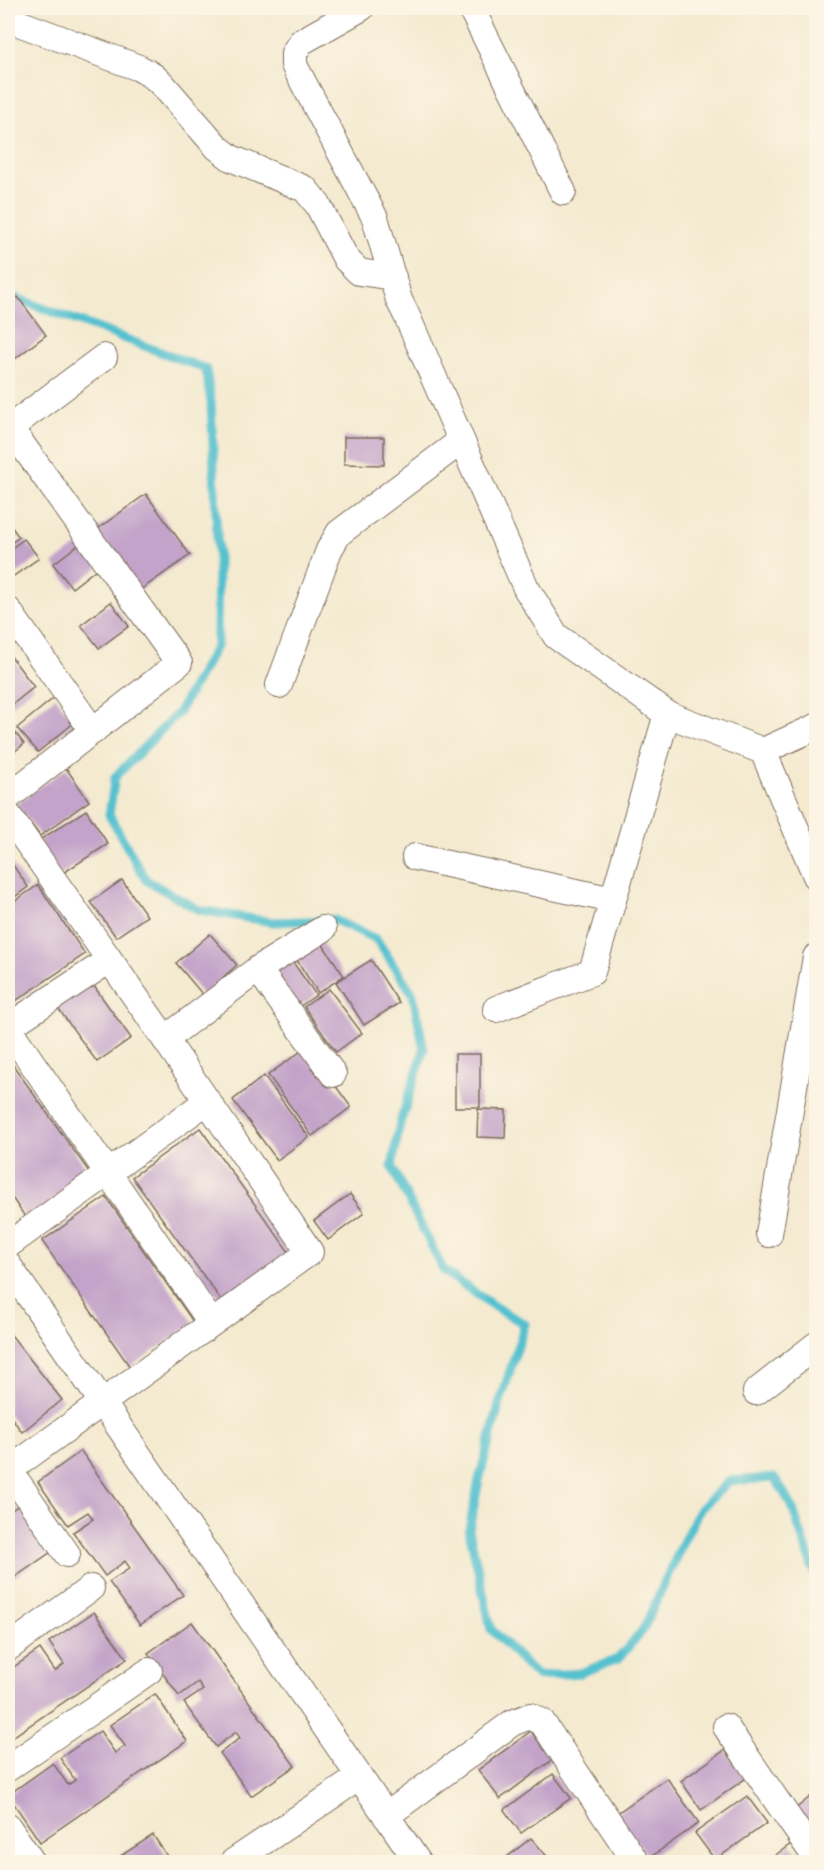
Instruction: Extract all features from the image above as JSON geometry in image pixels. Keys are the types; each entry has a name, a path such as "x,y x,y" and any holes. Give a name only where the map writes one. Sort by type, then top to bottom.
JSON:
{"street":[{"path":"361,8 301,42 294,53 294,65 375,218 399,300 526,588 556,636 667,714 763,751 816,727"},
{"path":"471,8 563,192"},
{"path":"8,19 139,68 153,76 216,147 231,158 305,189 318,205 346,259 359,272 393,277"},
{"path":"8,796 179,663 8,427 104,357"},
{"path":"279,685 329,550 339,533 461,441"},
{"path":"8,610 93,731"},
{"path":"496,1009 592,972 667,714"},
{"path":"763,751 816,876"},
{"path":"8,815 310,1252 8,1470 67,1554"},
{"path":"415,857 613,900"},
{"path":"165,1040 258,969 323,929"},
{"path":"770,1234 816,957"},
{"path":"108,961 8,1027 211,1322"},
{"path":"258,969 333,1074"},
{"path":"8,1245 206,1102"},
{"path":"8,1265 418,1863"},
{"path":"756,1392 816,1345"},
{"path":"8,1648 91,1588"},
{"path":"8,1768 149,1671"},
{"path":"386,1816 512,1723 530,1716 542,1722 636,1863"},
{"path":"726,1727 816,1858"},
{"path":"233,1863 358,1778"},
{"path":"8,1827 32,1863"}],"building":[{"path":"18,297 46,335 8,364 8,304"},
{"path":"344,437 384,437 384,465 344,464"},
{"path":"146,494 190,555 139,591 96,530"},
{"path":"8,522 19,537 8,545"},
{"path":"24,539 39,558 8,580 8,551"},
{"path":"86,539 104,563 72,588 53,564"},
{"path":"111,602 129,626 99,648 81,625"},
{"path":"8,655 34,687 8,708"},
{"path":"55,697 75,722 38,752 17,728"},
{"path":"8,723 24,744 8,757"},
{"path":"66,768 89,801 40,836 16,804"},
{"path":"86,810 108,844 60,875 38,841"},
{"path":"8,858 28,887 8,902"},
{"path":"122,880 147,916 116,937 91,902"},
{"path":"38,885 85,954 8,1006 8,906"},
{"path":"210,934 237,965 203,995 176,963"},
{"path":"321,942 344,976 318,993 296,959"},
{"path":"290,958 316,995 299,1007 273,970"},
{"path":"371,960 399,1003 364,1025 336,982"},
{"path":"91,982 131,1038 97,1062 57,1007"},
{"path":"329,989 362,1033 336,1052 304,1007"},
{"path":"307,1047 351,1107 312,1136 268,1075"},
{"path":"455,1054 480,1054 480,1107 455,1107"},
{"path":"8,1058 92,1176 28,1221 8,1192"},
{"path":"264,1076 309,1137 277,1160 233,1100"},
{"path":"478,1109 506,1110 505,1138 477,1137"},
{"path":"200,1128 289,1252 221,1300 132,1177"},
{"path":"350,1194 364,1213 328,1240 314,1221"},
{"path":"106,1197 194,1323 130,1367 42,1241"},
{"path":"8,1331 62,1400 22,1432 8,1413"},
{"path":"81,1451 183,1595 140,1625 109,1582 130,1568 125,1561 105,1576 73,1532 93,1519 88,1512 68,1525 38,1482"},
{"path":"19,1505 51,1552 8,1582 8,1513"},
{"path":"94,1612 127,1659 8,1740 8,1703 15,1698 8,1687 8,1671 40,1649 55,1671 64,1664 49,1642"},
{"path":"192,1622 295,1766 251,1796 220,1753 240,1738 236,1732 216,1747 184,1703 203,1690 198,1682 179,1696 148,1653"},
{"path":"155,1694 187,1741 40,1842 8,1795 53,1763 68,1785 75,1780 60,1758 100,1731 115,1753 125,1746 110,1725"},
{"path":"531,1731 552,1760 500,1799 478,1770"},
{"path":"725,1750 746,1778 701,1810 681,1781"},
{"path":"553,1774 571,1798 521,1833 504,1810"},
{"path":"667,1778 699,1823 649,1858 616,1814"},
{"path":"816,1792 816,1838 794,1810"},
{"path":"747,1796 767,1823 715,1860 695,1833"},
{"path":"153,1835 171,1862 111,1862"},
{"path":"531,1838 552,1862 501,1862"},
{"path":"791,1844 805,1862 766,1862"}],"waterway":[{"path":"8,295 206,369 211,403 218,555 217,645 178,713 115,777 109,815 146,880 199,910 272,922 335,920 376,939 413,994 424,1050 400,1123 392,1167 444,1271 495,1307 525,1324 499,1405 479,1480 469,1530 491,1629 537,1676 580,1673 618,1659 643,1630 700,1509 729,1481 775,1478 792,1506 816,1578"}]}
